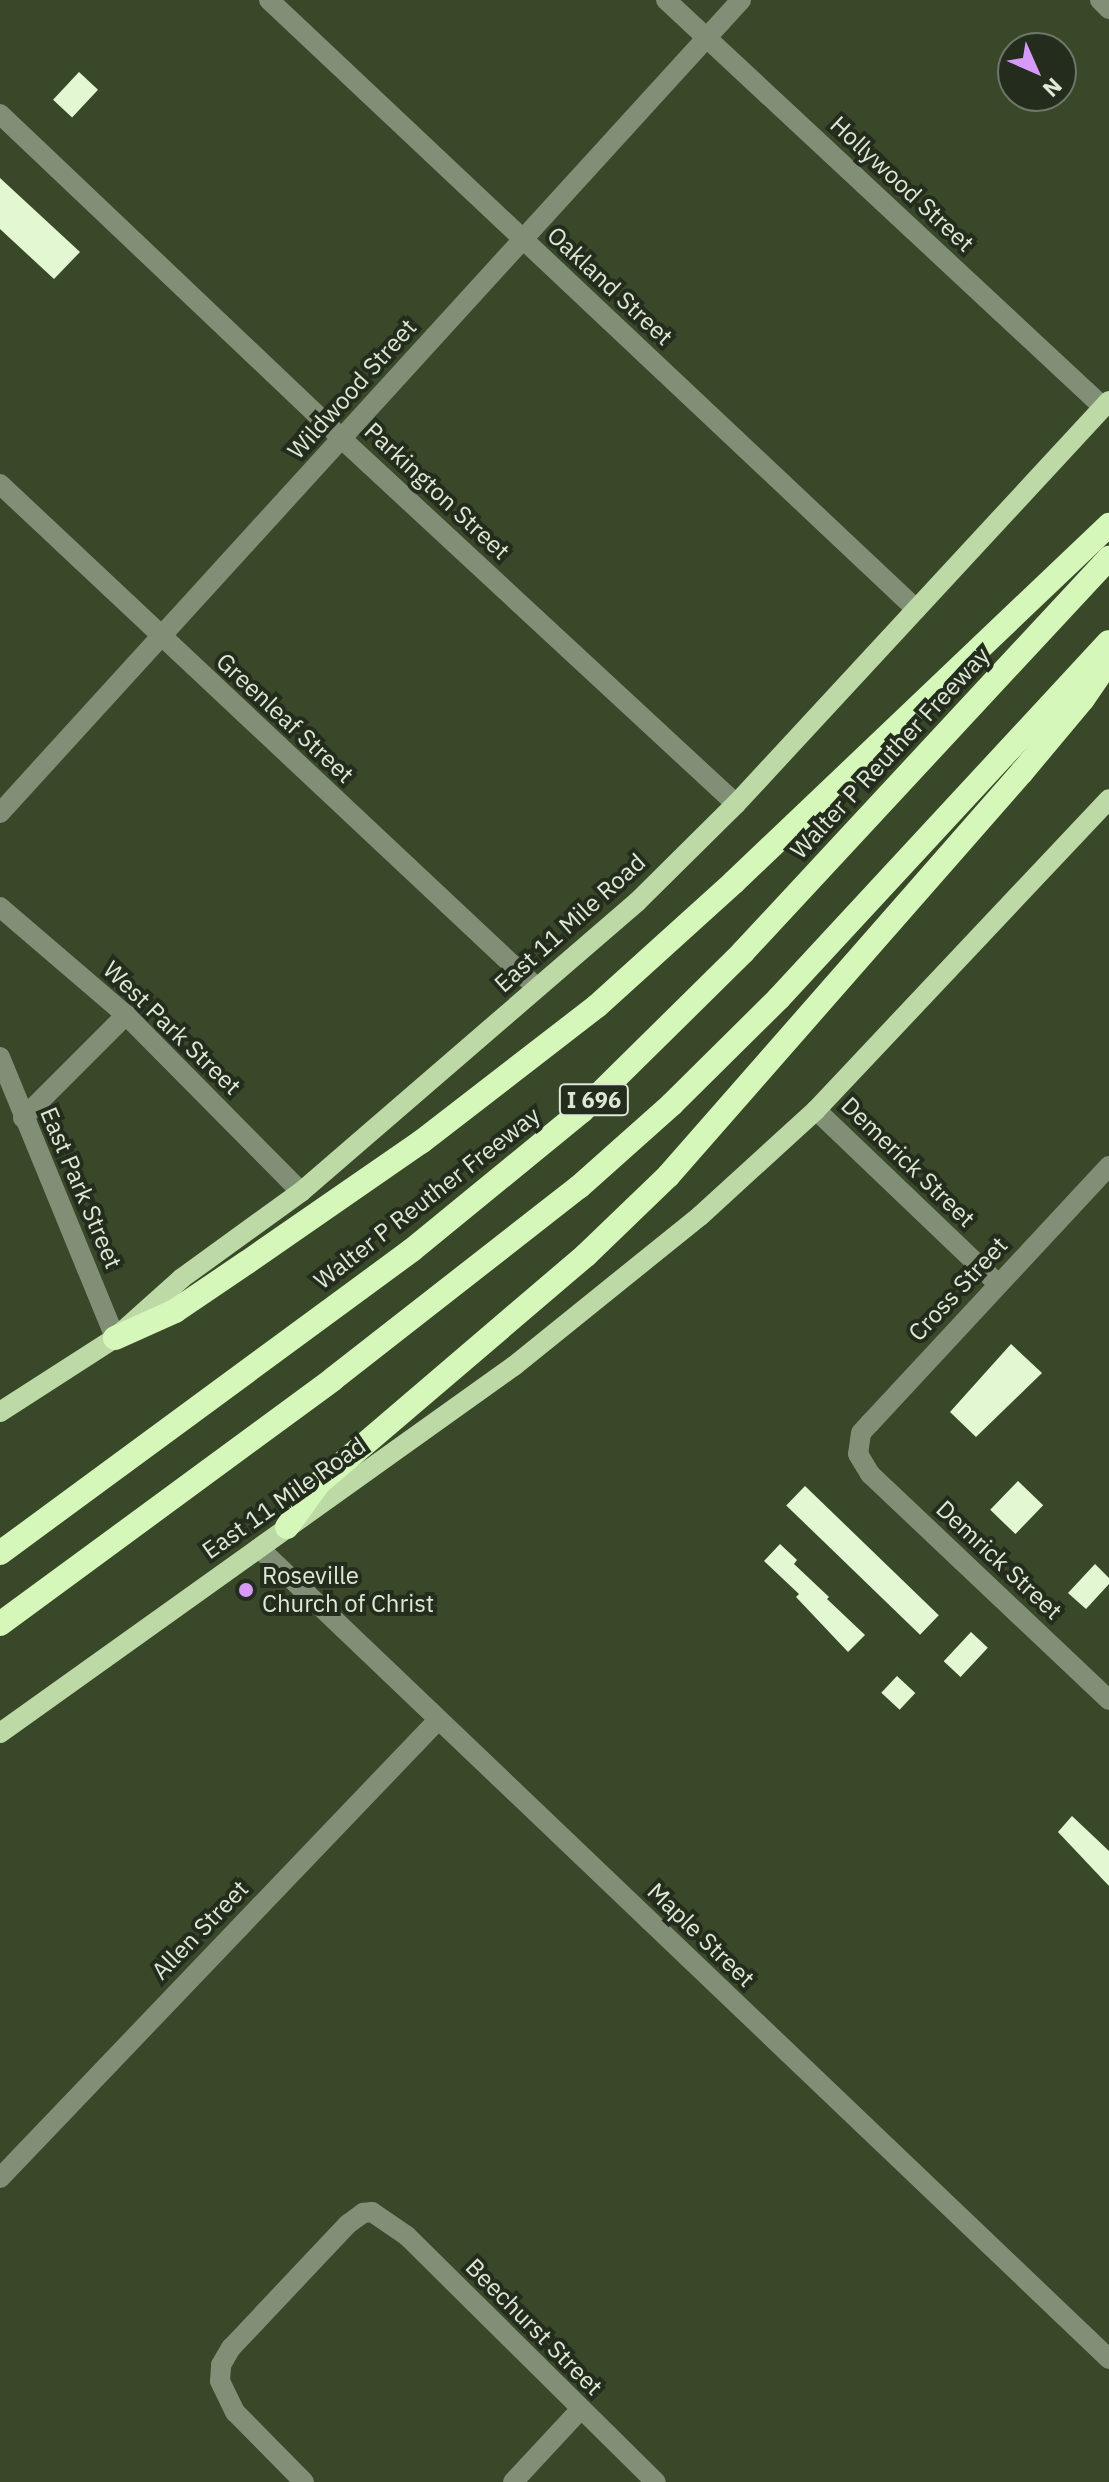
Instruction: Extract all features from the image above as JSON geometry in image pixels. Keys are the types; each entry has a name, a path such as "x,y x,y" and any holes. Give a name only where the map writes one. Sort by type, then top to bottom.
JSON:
{"highway":[{"path":"115,1338 175,1311 271,1246 489,1092 597,1006 734,882 1109,525"},
{"name":"Walter P Reuther Freeway","path":"0,1553 412,1250 582,1111 743,952 1109,558"},
{"name":"I 696","path":"0,1624 473,1272 660,1115 779,998 1109,642"},
{"path":"287,1527 319,1483 586,1255 668,1176 1022,772 1083,699 1109,661"}],"main road":[{"name":"East 11 Mile Road","path":"0,1412 115,1338 182,1278 301,1192 637,902 736,804 1106,404"},
{"name":"East 11 Mile Road","path":"0,1733 514,1366 700,1216 816,1110 1109,799"}],"street":[{"name":"Oakland Street","path":"269,0 916,609"},
{"name":"Hollywood Street","path":"666,0 1106,404"},
{"name":"Wildwood Street","path":"0,813 741,0"},
{"path":"1100,0 1109,9"},
{"name":"Parkington Street","path":"0,114 342,439 736,804"},
{"name":"Greenleaf Street","path":"0,484 537,988"},
{"name":"West Park Street","path":"0,907 126,1015 301,1192"},
{"path":"23,1118 126,1015"},
{"name":"East Park Street","path":"0,1057 115,1338"},
{"name":"Demerick Street","path":"816,1110 998,1284"},
{"name":"Cross Street","path":"858,1454 861,1433 1109,1166"},
{"name":"Demrick Street","path":"858,1454 870,1474 1109,1700"},
{"name":"Maple Street","path":"259,1548 1109,2359"},
{"name":"Allen Street","path":"0,2178 438,1720"},
{"name":"Beechurst Street","path":"304,2482 235,2412 220,2381 221,2365 231,2348 348,2224 363,2213 372,2212 407,2236 656,2482"},
{"path":"513,2482 580,2410"}],"building":[{"path":"79,72 98,90 72,118 53,100"},
{"path":"0,178 80,252 54,279 0,229"},
{"path":"1011,1344 1042,1373 976,1437 950,1412"},
{"path":"1018,1481 1043,1505 1015,1534 990,1510"},
{"path":"805,1486 939,1615 920,1635 786,1505"},
{"path":"780,1544 797,1560 794,1564 865,1635 848,1652 796,1597 799,1594 764,1561"},
{"path":"1095,1564 1109,1578 1109,1584 1086,1609 1068,1593"},
{"path":"971,1632 988,1648 961,1677 944,1661"},
{"path":"897,1676 915,1693 900,1710 881,1693"},
{"path":"1072,1816 1109,1851 1109,1886 1058,1832"}],"place":[{"name":"Roseville Church of Christ","path":"246,1590"}]}
